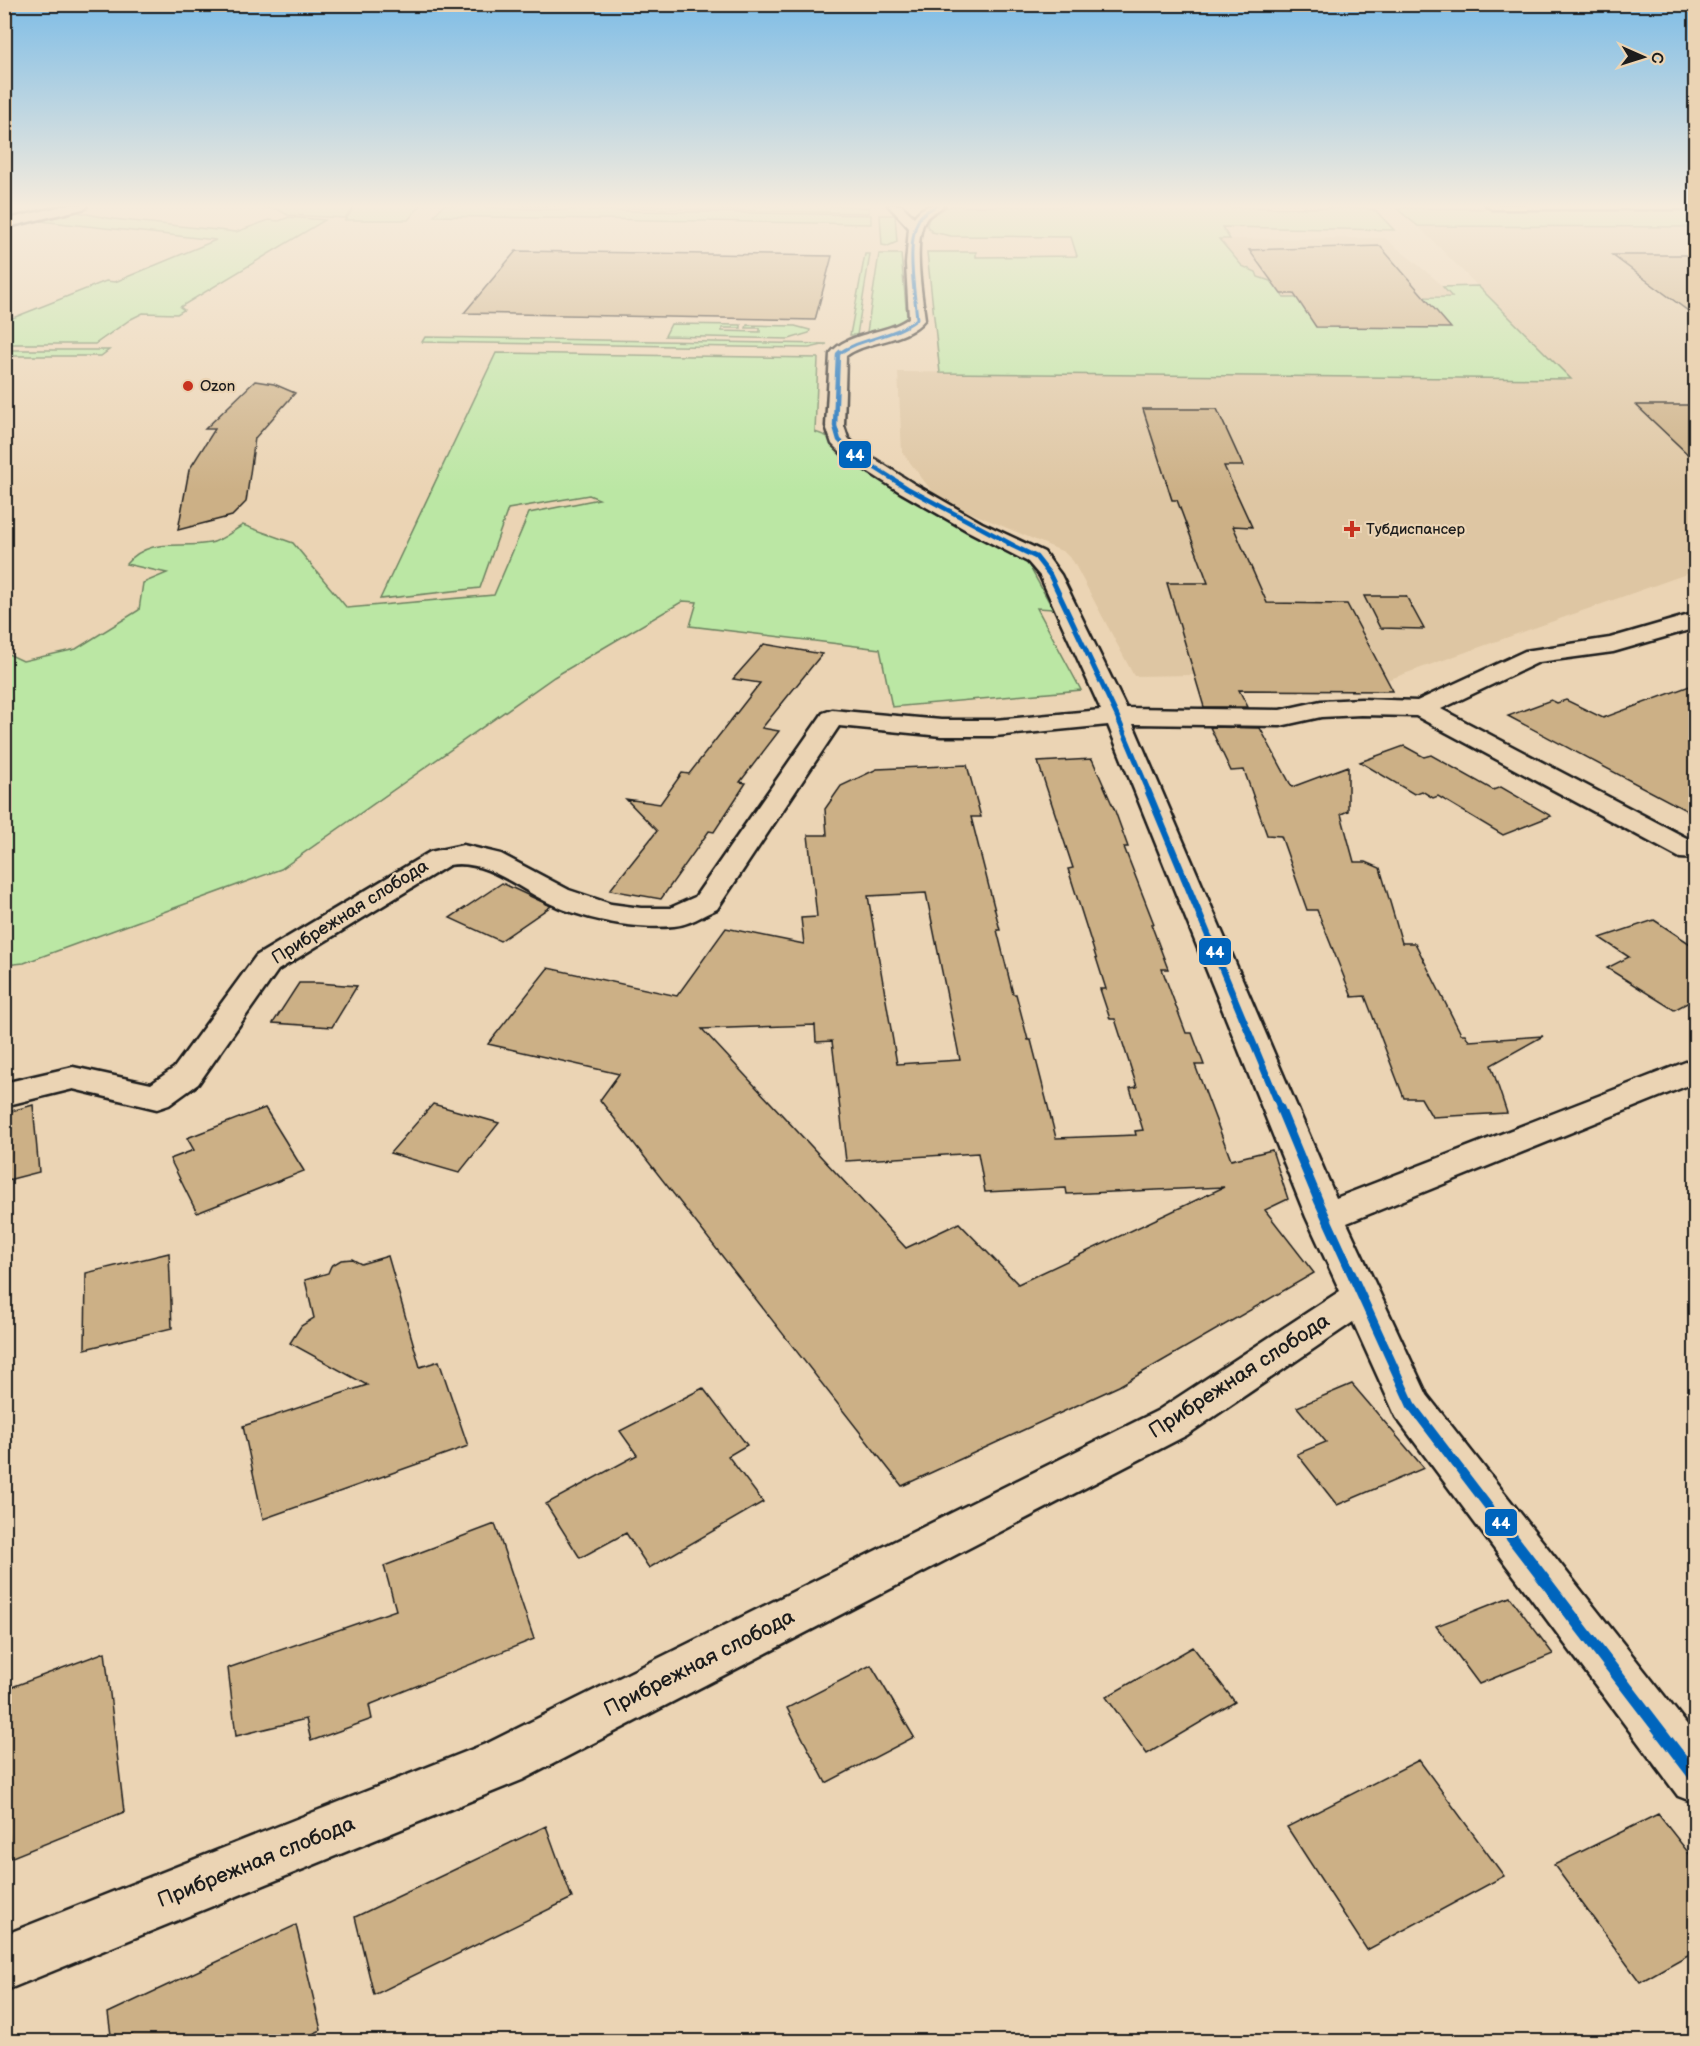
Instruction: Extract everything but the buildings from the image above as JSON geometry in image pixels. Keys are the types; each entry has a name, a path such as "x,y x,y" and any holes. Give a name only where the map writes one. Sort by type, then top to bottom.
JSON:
{"street":[{"path":"915,300 916,319 909,327 895,333 857,342 838,354 835,426 839,440 852,453 907,488 975,527 1036,557 1050,575 1117,716 1325,1217 1411,1405 1695,1778"},
{"path":"1421,709 1533,656 1613,645 1695,620"},
{"path":"1117,716 1280,718 1321,709 1361,707 1421,709 1690,852"},
{"name":"Прибрежная слобода","path":"4,1095 73,1078 157,1097 186,1076 267,963 440,858 463,854 491,860 558,896 606,912 641,917 675,916 706,903 832,718 941,728 995,728 1117,716"},
{"path":"1325,1217 1695,1068"},
{"name":"Прибрежная слобода","path":"4,1963 504,1762 1172,1423 1361,1297"}],"shaded area":[{"name":"Тубдиспансер","path":"1492,300 1695,300 1695,571 1387,680 1393,691 1199,690 1194,675 1134,676 1073,561 1064,552 950,504 934,494 902,452 898,372 1570,379"}],"green space":[{"path":"57,300 191,300 180,307 184,310 177,314 143,313 95,344 5,344 5,321"},
{"path":"856,300 863,300 857,335 850,335"},
{"path":"872,300 905,300 907,317 884,330 867,332"},
{"path":"932,300 1492,300 1571,379 940,373"},
{"path":"671,324 741,325 741,328 722,328 722,331 760,332 760,328 746,328 747,325 795,326 810,330 809,333 789,339 665,336"},
{"path":"425,337 827,344 809,348 422,342"},
{"path":"4,350 109,350 101,356 5,356"},
{"path":"496,353 818,358 815,432 826,436 1027,562 1053,609 1037,608 1081,690 892,707 880,649 690,626 697,602 683,601 554,677 281,869 24,963 5,965 4,652 23,661 76,649 139,610 143,583 167,573 126,564 135,555 165,545 214,542 243,525 293,543 347,608 494,595 529,513 599,499 589,495 508,509 480,588 380,599"}],"transit line":[{"name":"44","path":"915,300 917,319 908,326 899,331 857,343 838,354 835,426 839,440 852,453 907,488 975,527 1036,557 1050,575 1117,716 1319,1202 1411,1405 1696,1778"}],"place":[{"name":"Ozon","path":"188,386"},
{"name":"Тубдиспансер","path":"1352,529"}]}
